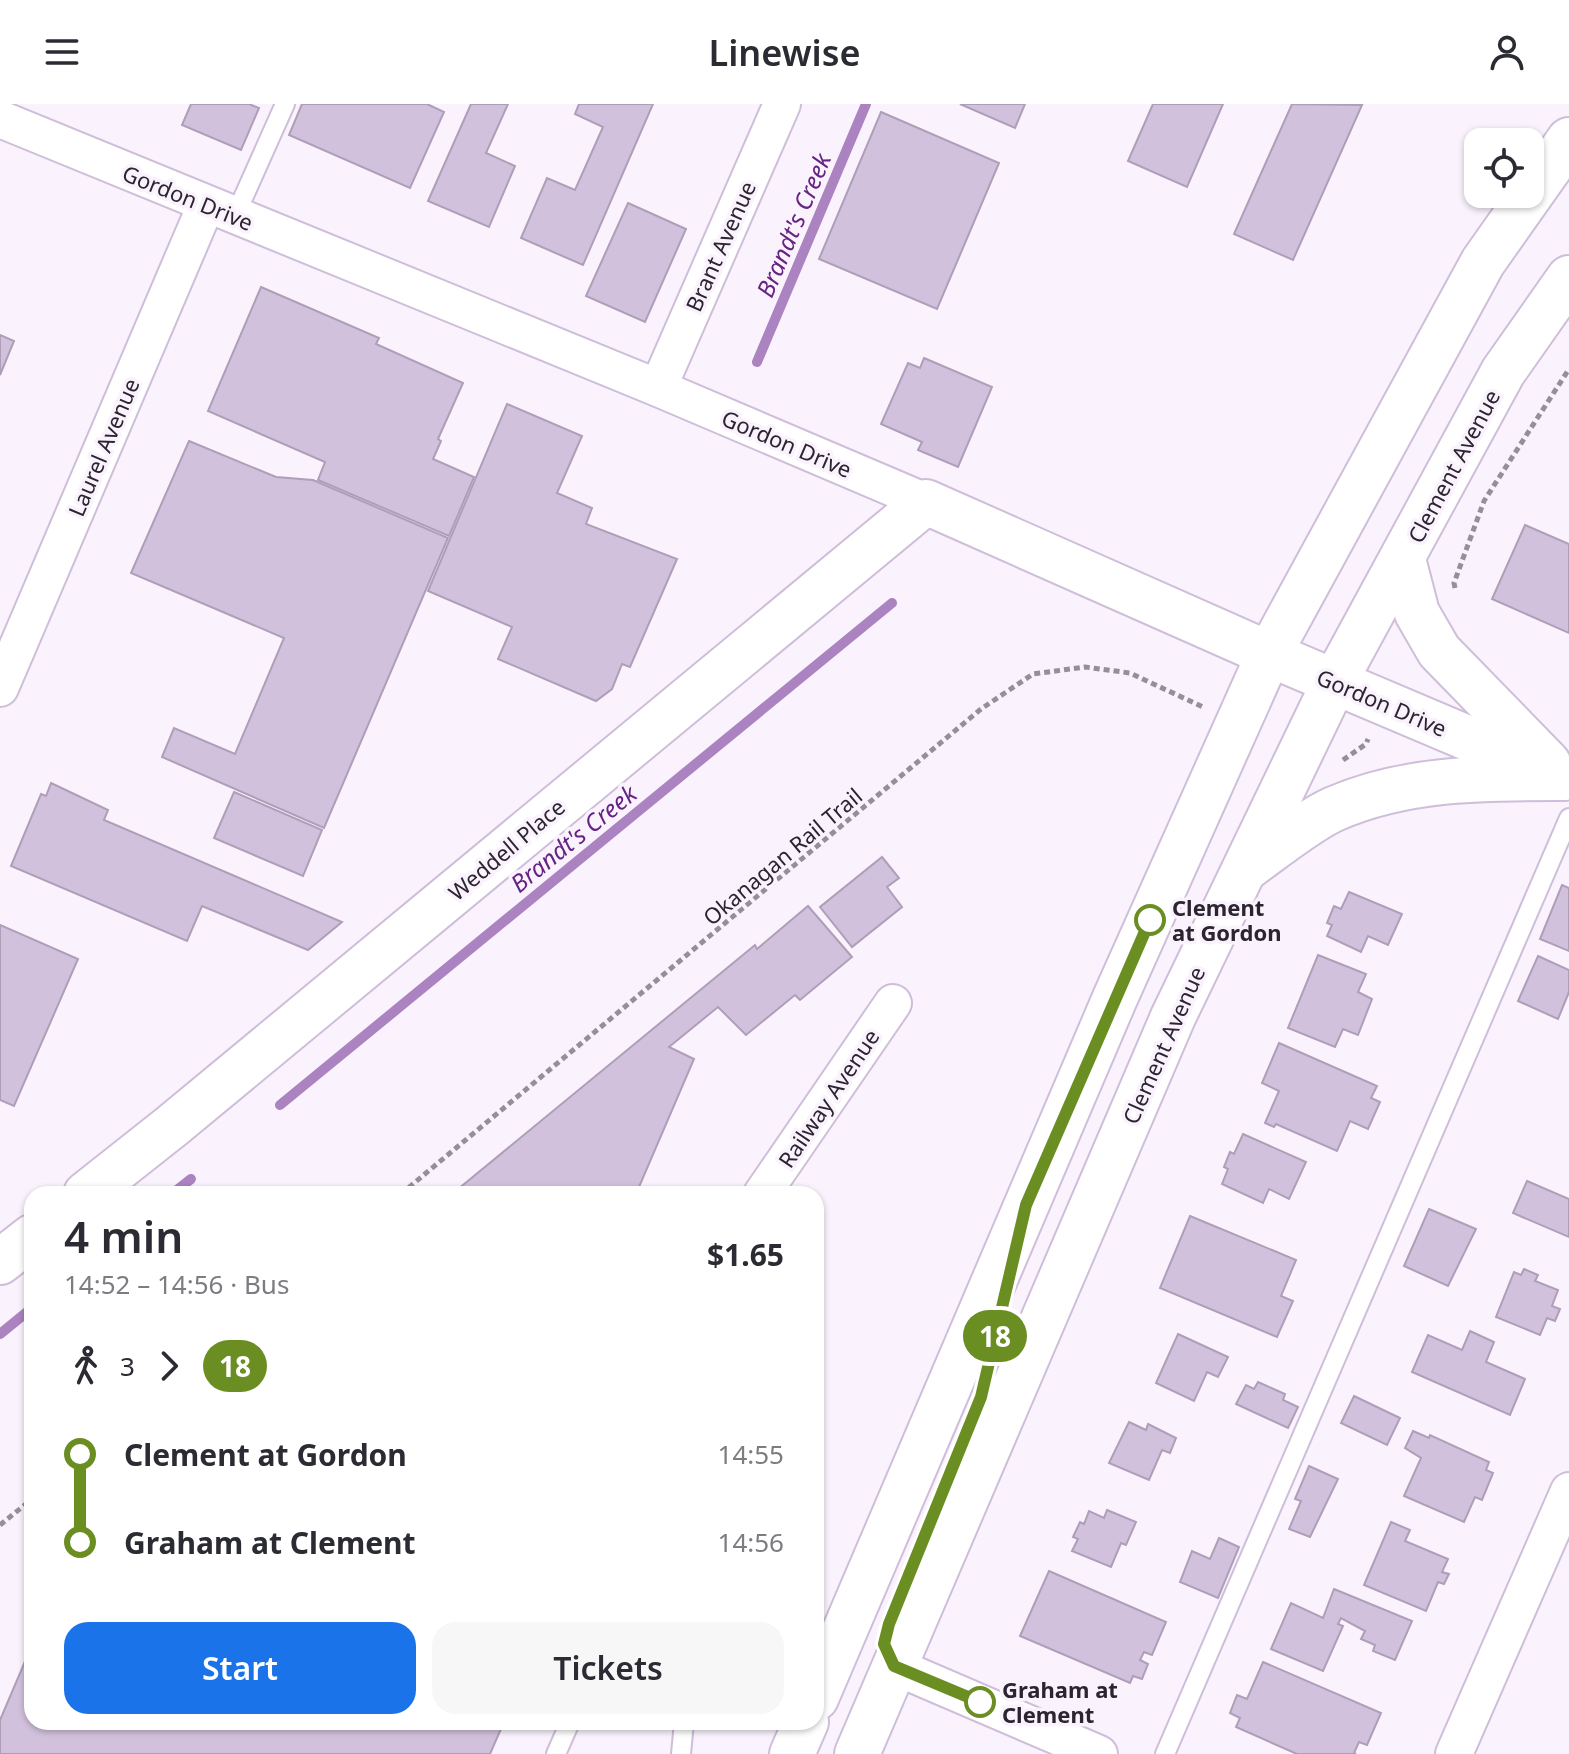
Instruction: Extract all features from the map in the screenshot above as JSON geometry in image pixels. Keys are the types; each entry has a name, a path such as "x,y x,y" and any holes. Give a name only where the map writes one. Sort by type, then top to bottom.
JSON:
{"main road":[{"path":"824,1657 828,1637 1026,1205 1269,654 1483,262 1569,140"},
{"name":"Clement Avenue","path":"857,1754 1173,1017 1335,681 1503,372 1569,278"},
{"name":"Gordon Drive","path":"926,502 1335,681 1567,793"},
{"name":"Weddell Place","path":"96,1186 926,502"},
{"path":"1403,559 1417,613 1439,651 1567,793"},
{"path":"1245,869 1333,809 1402,788 1469,778 1567,793"},
{"path":"894,1666 884,1644 889,1624 981,1397 1026,1205"},
{"path":"0,1262 24,1243"},
{"path":"792,1754 802,1730"}],"street":[{"name":"Brant Avenue","path":"658,388 782,104"},
{"name":"Gordon Drive","path":"0,119 658,388 926,502"},
{"name":"Laurel Avenue","path":"0,688 221,211"},
{"name":"Railway Avenue","path":"767,1186 893,1003"},
{"path":"1454,1754 1569,1491"},
{"path":"894,1666 1099,1754"}],"lane":[{"path":"221,211 285,104"},
{"path":"1165,1754 1567,793"},
{"path":"556,1754 566,1730"},
{"path":"681,1754 683,1730"}],"path":[{"path":"1456,597 1454,583 1484,501 1569,369"},
{"name":"Okanagan Rail Trail","path":"411,1186 981,709 1033,674 1085,667 1130,673 1203,708 1218,709"},
{"path":"1340,762 1366,744"},
{"path":"0,1525 24,1506"}],"building":[{"path":"191,104 249,104 259,108 241,150 182,125"},
{"path":"302,104 427,104 444,112 410,188 289,135"},
{"path":"471,104 508,104 486,153 515,166 489,227 428,201"},
{"path":"579,104 653,104 583,265 521,238 547,178 575,190 603,127 575,114"},
{"path":"960,104 1025,104 1015,128"},
{"path":"1153,104 1223,104 1187,187 1128,161"},
{"path":"1292,104 1362,105 1293,260 1234,234"},
{"path":"881,112 999,163 937,309 819,259"},
{"path":"628,203 686,229 645,322 586,296"},
{"path":"261,287 379,338 376,344 463,383 438,439 441,441 433,459 474,477 449,536 318,480 325,462 208,411"},
{"path":"0,335 14,341 0,375"},
{"path":"924,358 992,387 958,467 918,450 922,442 881,424 908,363 920,368"},
{"path":"507,404 582,436 557,493 592,508 586,524 677,559 630,667 622,664 612,689 596,701 498,659 512,627 428,591"},
{"path":"189,441 276,477 313,480 448,538 324,828 162,757 174,728 235,754 284,638 131,573"},
{"path":"1525,525 1569,544 1569,633 1492,599"},
{"path":"51,783 108,810 104,820 342,922 308,950 202,906 187,941 11,866 41,794 46,796"},
{"path":"234,792 322,830 303,876 214,838"},
{"path":"882,857 899,878 887,887 902,907 852,947 820,907"},
{"path":"1562,885 1569,888 1569,951 1540,939"},
{"path":"1349,892 1402,914 1388,945 1368,936 1361,952 1327,936 1332,925 1327,923 1334,906 1341,909"},
{"path":"808,906 852,957 800,1000 795,995 746,1035 718,1007 669,1047 694,1059 639,1186 462,1186 755,945 757,949"},
{"path":"0,925 78,959 14,1106 0,1100"},
{"path":"1318,955 1366,974 1358,992 1372,999 1358,1035 1343,1029 1335,1047 1288,1028"},
{"path":"1538,956 1569,970 1569,992 1558,1019 1518,1001"},
{"path":"1279,1043 1377,1086 1371,1098 1380,1102 1368,1129 1350,1121 1337,1151 1276,1124 1274,1127 1265,1123 1279,1091 1262,1083"},
{"path":"1243,1134 1306,1162 1289,1199 1269,1189 1263,1203 1222,1184 1230,1152 1234,1154"},
{"path":"1527,1181 1569,1199 1569,1237 1513,1213"},
{"path":"1429,1209 1476,1229 1448,1286 1404,1266"},
{"path":"1190,1216 1296,1260 1281,1296 1293,1301 1277,1337 1160,1288"},
{"path":"1524,1269 1538,1275 1535,1281 1558,1290 1552,1306 1560,1309 1555,1321 1547,1318 1540,1335 1496,1317 1514,1272 1521,1275"},
{"path":"1470,1331 1494,1342 1486,1362 1525,1379 1510,1415 1412,1372 1428,1335 1462,1350"},
{"path":"1178,1334 1228,1357 1218,1377 1207,1372 1194,1401 1156,1383"},
{"path":"1258,1382 1285,1394 1283,1400 1298,1407 1288,1428 1236,1404 1246,1385 1254,1389"},
{"path":"1354,1396 1400,1418 1387,1445 1341,1423"},
{"path":"1129,1422 1146,1430 1148,1424 1176,1438 1170,1453 1162,1450 1149,1480 1109,1463"},
{"path":"1413,1431 1429,1438 1430,1435 1489,1462 1486,1470 1493,1473 1482,1500 1475,1497 1464,1522 1404,1496 1421,1458 1405,1448"},
{"path":"1309,1466 1338,1479 1310,1537 1289,1529 1301,1501 1295,1499"},
{"path":"1107,1510 1136,1522 1126,1545 1121,1543 1111,1567 1072,1551 1078,1539 1073,1537 1080,1522 1084,1524 1089,1511 1104,1518"},
{"path":"1391,1522 1410,1530 1405,1541 1448,1559 1442,1572 1449,1574 1444,1584 1438,1582 1426,1611 1364,1585"},
{"path":"1219,1538 1239,1547 1218,1598 1180,1582 1192,1551 1210,1559"},
{"path":"1049,1571 1166,1622 1152,1655 1144,1652 1140,1660 1148,1664 1142,1679 1133,1676 1130,1683 1020,1636"},
{"path":"1334,1589 1412,1621 1395,1660 1373,1651 1375,1645 1361,1639 1365,1631 1341,1618 1338,1624 1343,1626 1323,1671 1271,1649 1291,1603 1323,1618"},
{"path":"1263,1662 1381,1713 1367,1745 1359,1742 1356,1754 1297,1754 1236,1727 1240,1718 1230,1713 1237,1695 1247,1699"},
{"path":"24,1664 24,1730 500,1730 490,1754 0,1754 0,1720"}],"waterway":[{"name":"Brandt's Creek","path":"757,362 866,104"},
{"name":"Brandt's Creek","path":"280,1105 892,603"},
{"name":"Brandt's Creek","path":"182,1186 191,1179"},
{"name":"Brandt's Creek","path":"0,1334 24,1314"}],"bus line":[{"name":"18","path":"980,1702 894,1666 884,1644 889,1624 981,1397 1026,1205 1150,920"}],"place":[{"name":"Clement at Gordon","path":"1150,920"},
{"name":"Graham at Clement","path":"980,1702"}]}
